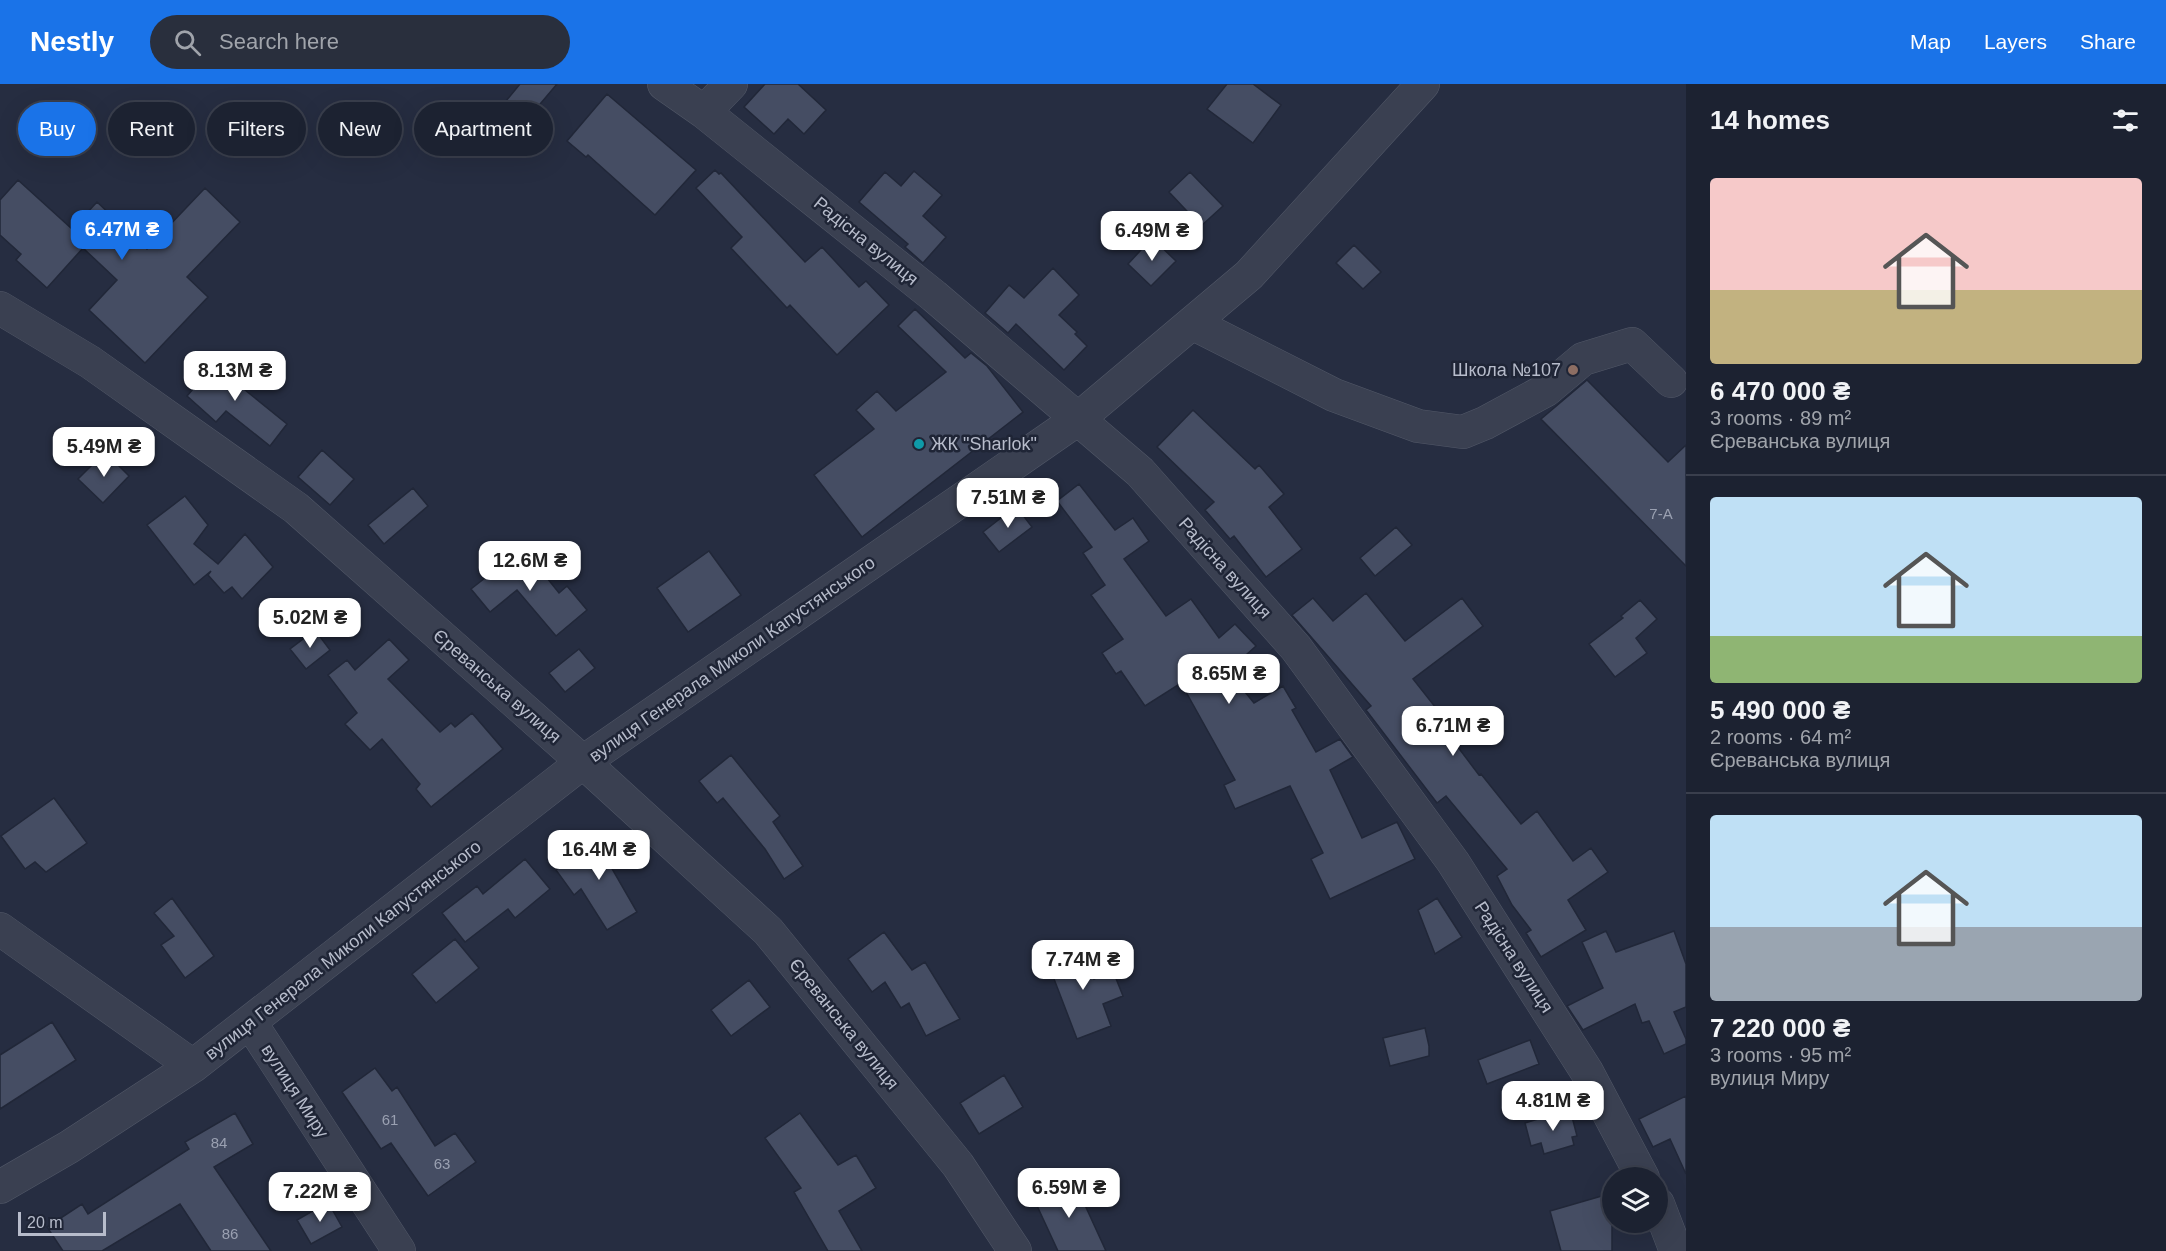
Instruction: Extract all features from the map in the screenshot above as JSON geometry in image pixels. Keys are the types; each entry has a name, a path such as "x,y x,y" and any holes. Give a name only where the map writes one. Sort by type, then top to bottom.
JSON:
{"street":[{"name":"Радісна вулиця","path":"664,84 704,112 934,296 1140,472 1296,648 1453,862 1587,1072 1637,1167"},
{"path":"704,112 731,84"},
{"name":"вулиця Генерала Миколи Капустянського","path":"0,1187 69,1147 193,1066 583,762 1078,419 1249,274 1424,84"},
{"name":"Єреванська вулиця","path":"0,308 90,362 296,508 583,762 768,931 958,1165 1015,1251"},
{"path":"1192,322 1334,395 1418,426 1463,432 1485,423 1546,390 1583,359 1632,344 1671,381"},
{"path":"0,929 193,1066"},
{"name":"вулиця Миру","path":"250,1022 399,1251"},
{"path":"1668,1230 1676,1251"}],"building":[{"path":"520,84 557,84 542,102 505,102"},
{"path":"765,84 798,84 826,110 804,134 788,119 774,134 744,107"},
{"path":"1227,84 1253,84 1281,105 1253,143 1207,109"},
{"path":"607,94 696,170 655,215 588,155 586,157 567,141"},
{"path":"715,170 721,173 805,262 822,247 859,287 866,281 889,305 837,355 790,305 787,308 731,248 742,237 696,188"},
{"path":"914,171 942,195 923,216 946,237 923,263 905,247 908,244 859,202 885,172 901,186"},
{"path":"1190,172 1223,206 1201,226 1169,192"},
{"path":"18,180 72,229 97,202 147,249 205,188 240,222 187,277 208,297 145,363 89,310 117,280 83,248 47,288 16,260 21,254 0,235 0,200"},
{"path":"1152,238 1176,261 1151,286 1128,264"},
{"path":"1354,245 1381,272 1363,289 1336,263"},
{"path":"1053,268 1079,295 1059,315 1077,332 1075,334 1087,346 1064,370 1016,324 1008,333 985,313 1009,285 1024,298"},
{"name":"ЖК \"Sharlok\"","path":"915,309 965,358 971,353 987,366 1023,412 862,537 814,475 874,429 856,410 877,391 896,411 946,372 898,326"},
{"path":"220,358 250,385 245,390 287,424 270,446 226,411 216,422 187,396"},
{"path":"1587,380 1668,462 1686,445 1686,566 1541,419"},
{"path":"1193,410 1255,469 1259,465 1284,494 1269,507 1302,549 1266,577 1234,536 1230,539 1205,510 1214,502 1157,447"},
{"path":"322,450 354,479 330,505 298,477"},
{"path":"105,452 129,476 103,503 78,479"},
{"path":"1079,484 1115,530 1133,518 1149,541 1124,559 1166,616 1191,599 1219,638 1235,624 1256,646 1228,671 1254,703 1283,686 1296,708 1292,710 1316,752 1340,739 1353,757 1330,770 1362,838 1397,822 1415,859 1330,899 1311,859 1323,853 1290,786 1235,809 1224,785 1235,780 1181,683 1145,706 1121,671 1116,674 1102,653 1123,639 1091,595 1105,585 1083,553 1092,547 1057,501"},
{"path":"413,488 428,506 384,544 368,525"},
{"path":"185,496 208,525 194,544 218,564 245,534 273,567 242,599 232,587 224,593 208,575 211,571 194,585 147,525"},
{"path":"1016,506 1032,527 999,552 983,532"},
{"path":"1396,527 1412,545 1375,576 1360,558"},
{"path":"523,548 559,593 567,586 587,610 556,636 517,590 490,612 471,589"},
{"path":"709,551 741,595 688,632 657,588"},
{"path":"1366,593 1405,641 1462,598 1483,626 1413,679 1451,727 1445,730 1479,775 1481,774 1521,824 1537,811 1573,861 1591,848 1608,872 1568,900 1586,930 1541,957 1526,933 1531,930 1512,905 1497,876 1507,869 1446,796 1437,803 1366,710 1371,706 1292,615 1313,598 1333,621"},
{"path":"1640,600 1657,619 1636,638 1647,653 1615,677 1589,644 1623,618 1621,616"},
{"path":"315,630 330,650 306,669 290,649"},
{"path":"389,639 409,660 388,679 440,732 451,723 455,727 472,713 503,749 431,807 416,789 420,784 382,739 370,750 345,724 357,713 328,675 347,660 355,670"},
{"path":"579,649 595,668 565,692 549,673"},
{"path":"731,755 780,816 773,822 803,866 784,879 765,849 723,798 717,803 699,781"},
{"path":"54,798 87,843 46,872 35,862 25,869 1,836"},
{"path":"604,833 623,858 611,867 637,912 607,930 581,889 574,895 556,870"},
{"path":"525,859 550,889 515,918 508,909 465,942 442,913 477,886 483,894"},
{"path":"172,898 214,956 185,978 161,945 174,936 154,913"},
{"path":"1437,898 1462,937 1435,954 1418,910"},
{"path":"1606,931 1616,952 1674,931 1686,964 1686,1007 1674,1012 1686,1044 1664,1054 1649,1021 1642,1023 1635,1004 1583,1030 1567,1006 1603,988 1582,942"},
{"path":"884,932 912,970 925,962 960,1019 926,1036 909,1003 901,1008 885,982 872,992 848,959"},
{"path":"455,939 479,968 436,1003 412,974"},
{"path":"1081,945 1094,979 1113,971 1123,996 1103,1004 1111,1026 1077,1039 1046,958"},
{"path":"749,980 770,1007 731,1036 711,1010"},
{"path":"52,1022 76,1060 0,1109 0,1055"},
{"path":"1425,1028 1429,1056 1390,1066 1383,1038"},
{"path":"1530,1040 1539,1064 1487,1084 1478,1060"},
{"path":"375,1068 392,1091 397,1087 435,1146 455,1133 476,1162 428,1196 391,1143 381,1149 342,1092"},
{"path":"1004,1075 1023,1107 979,1134 960,1103"},
{"path":"1686,1096 1686,1174 1670,1139 1653,1147 1639,1119"},
{"path":"1570,1109 1577,1136 1572,1137 1574,1145 1544,1154 1541,1143 1531,1146 1525,1123"},
{"path":"235,1113 253,1144 214,1167 271,1251 211,1251 180,1204 102,1251 63,1251 47,1227 82,1204 88,1214 189,1149 185,1142"},
{"path":"800,1113 838,1165 856,1155 876,1188 839,1211 862,1251 828,1251 794,1192 801,1188 765,1138"},
{"path":"1073,1179 1106,1251 1058,1251 1033,1197"},
{"path":"1602,1196 1602,1233 1612,1233 1612,1251 1561,1251 1550,1211"},
{"path":"328,1202 342,1227 311,1244 297,1220"}],"place":[{"name":"Школа №107","path":"1573,370"},
{"name":"ЖК \"Sharlok\"","path":"919,444"}]}
